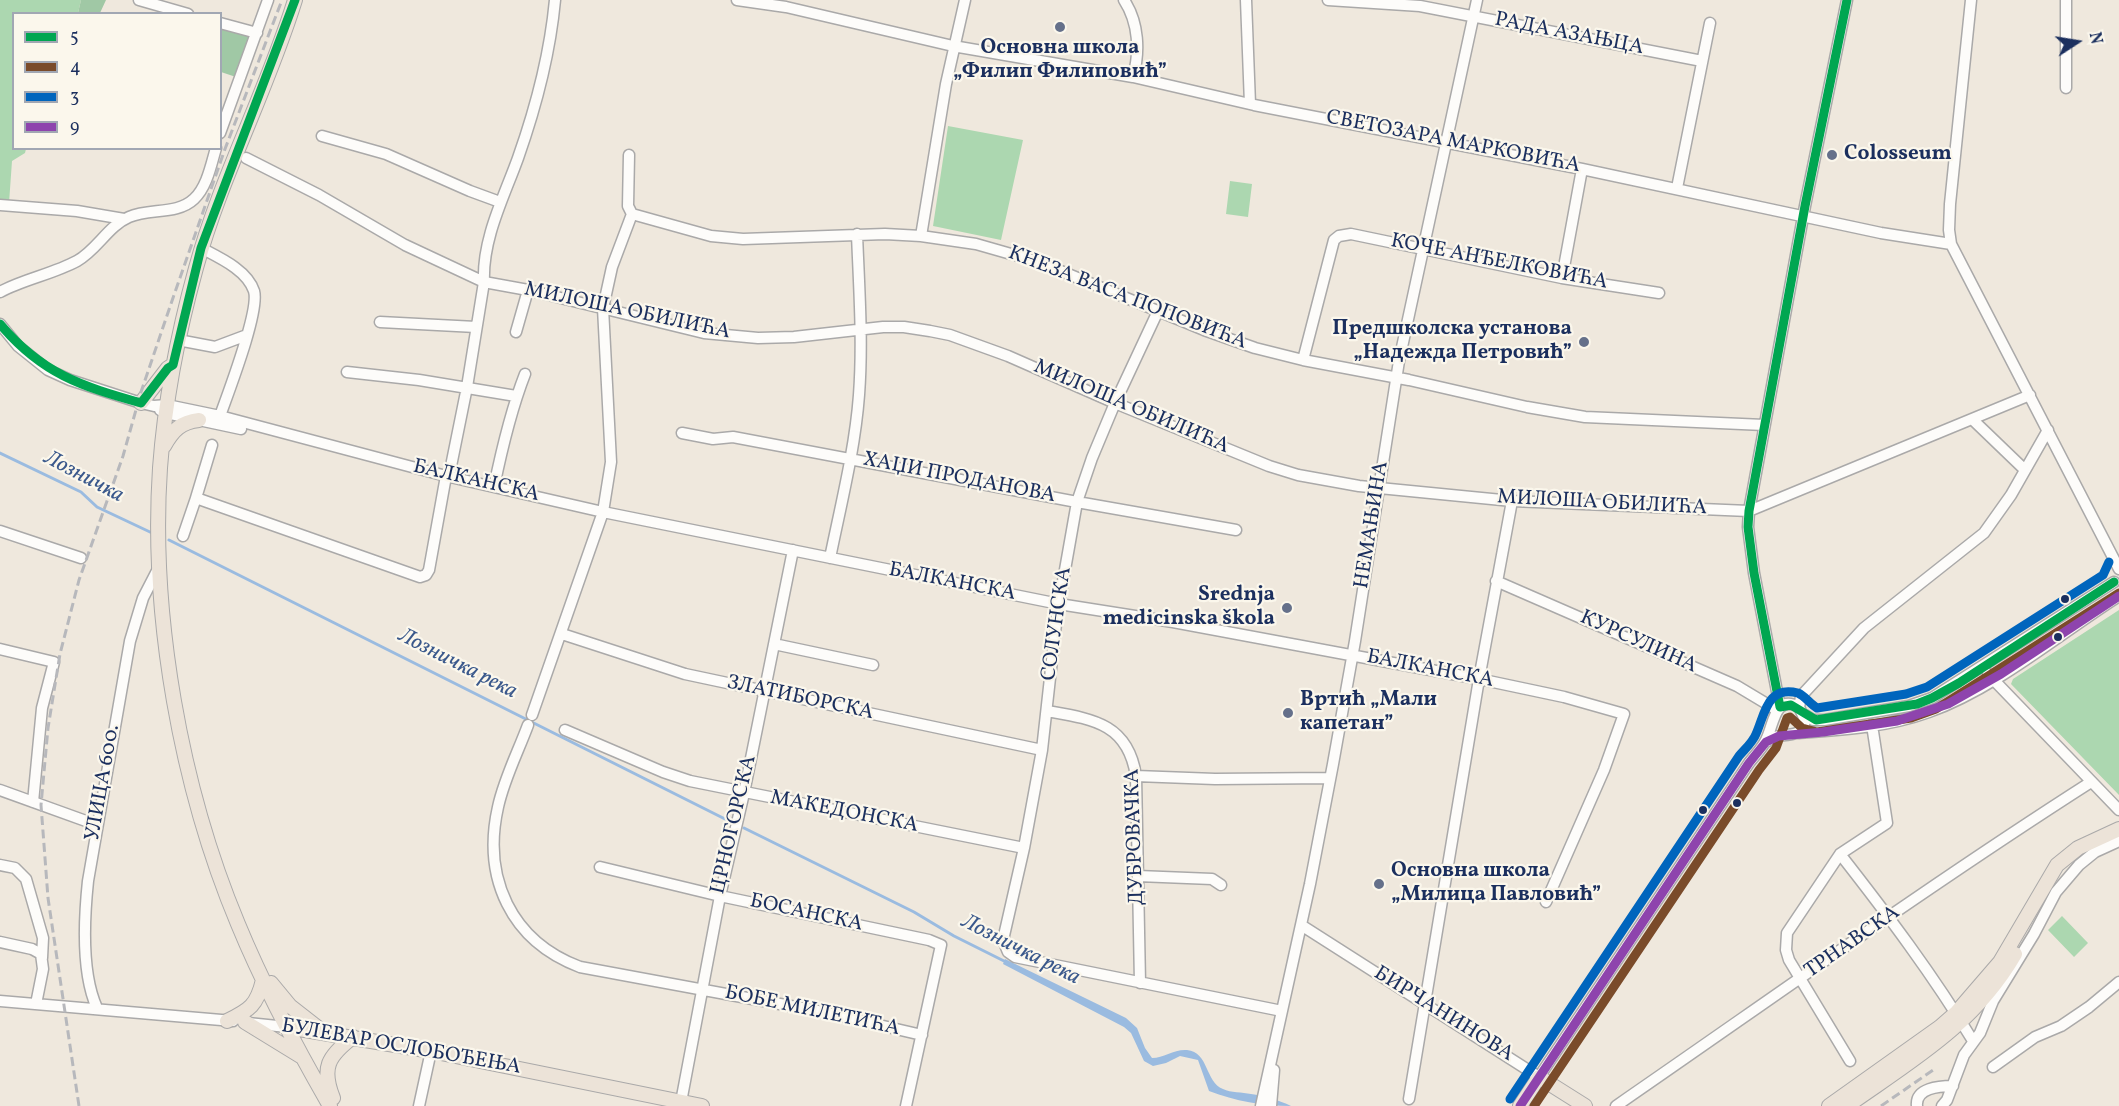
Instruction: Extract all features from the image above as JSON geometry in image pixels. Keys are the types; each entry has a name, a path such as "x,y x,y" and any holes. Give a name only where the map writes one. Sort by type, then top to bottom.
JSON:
{"main road":[{"path":"157,407 173,365 201,249 295,0"},
{"path":"173,365 168,368 157,407 162,450 159,494 160,564 165,627 177,714 186,759 217,866 237,922 260,975 302,1058 332,1106"},
{"path":"162,450 176,429 183,424 199,420"},
{"path":"1847,1106 1946,1037 2000,962 2057,865 2078,848 2119,829"},
{"path":"1829,1106 1940,1027 1959,1018 2003,974 2041,905 2068,866 2087,852 2119,839"},
{"path":"227,1020 244,1013 252,1006 259,995 260,975"},
{"path":"260,975 290,1006 324,1032"},
{"path":"245,1022 302,1058"},
{"name":"БУЛЕВАР ОСЛОБОЂЕЊА","path":"286,1027 431,1051 702,1106"},
{"path":"332,1106 326,1078 329,1063 335,1052 353,1037"},
{"path":"1520,1106 1539,1077"},
{"name":"БИРЧАНИНОВА","path":"1539,1077 1585,1106"}],"street":[{"path":"139,0 181,12"},
{"path":"222,128 268,0"},
{"path":"196,498 420,577 426,575 429,570 467,387 483,282 483,266 500,202 518,159 539,91 552,31 555,0"},
{"name":"СВЕТОЗАРА МАРКОВИЋА","path":"737,0 786,7 953,45 1133,77 1250,104 1677,188 1881,233 1951,244"},
{"path":"921,236 953,45 964,0"},
{"path":"1124,0 1133,21 1137,40 1133,77"},
{"path":"1246,0 1250,104"},
{"name":"РАДА АЗАЊЦА","path":"1328,0 1420,6 1702,61"},
{"name":"НЕМАЊИНА","path":"1261,1106 1301,925 1353,656 1396,377 1477,0"},
{"path":"1785,735 1777,729 1748,527 1749,511 1847,0"},
{"path":"1539,1077 1749,763 1766,742 1776,712 1790,704 1812,720 1824,720 1909,706 1945,691 2117,586 2115,575 2119,569 1951,244 1949,211 1971,0"},
{"path":"2066,88 2067,0"},
{"path":"1677,188 1710,23"},
{"path":"222,24 257,33"},
{"path":"322,136 386,154 500,202"},
{"path":"0,292 78,260 124,219 143,212 179,207 195,198 205,182 215,150"},
{"path":"629,155 628,207 632,214"},
{"name":"МИЛОША ОБИЛИЋА","path":"246,158 320,195 405,246 483,282 528,290 704,333 731,337 794,337 861,329 904,327 950,335 1269,466 1331,482 1512,501 1749,511 2030,395"},
{"path":"1562,278 1582,169"},
{"path":"0,205 51,208 124,219"},
{"path":"99,242 100,214"},
{"name":"КНЕЗА ВАСА ПОПОВИЋА","path":"632,214 711,236 743,239 857,234 921,236 976,244 1040,262 1255,348 1303,360 1585,417 1764,424"},
{"name":"БОБЕ МИЛЕТИЋА","path":"632,214 612,267 603,308 610,462 603,512 562,634 498,804 494,826 495,870 502,893 520,926 548,951 562,960 580,966 834,1014 922,1035"},
{"path":"830,558 859,396 861,329 857,234"},
{"name":"КОЧЕ АНЂЕЛКОВИЋА","path":"1303,360 1334,240 1339,236 1351,234 1562,278 1659,292"},
{"path":"201,249 232,265 252,287 255,298 247,335 220,416"},
{"path":"516,332 528,290"},
{"name":"СОЛУНСКА","path":"1140,983 1015,957 1006,950 1002,936 1024,848 1041,750 1059,604 1077,502 1115,403 1158,311"},
{"path":"380,322 476,327"},
{"path":"0,324 18,346 48,370 70,380 157,407"},
{"path":"178,340 215,347 247,335"},
{"path":"347,372 467,387 516,396"},
{"path":"494,487 516,396 525,374"},
{"name":"БАЛКАНСКА","path":"157,407 220,416 448,476 603,512 1059,604 1173,622 1479,679 1564,697 1624,714 1604,770 1546,902"},
{"name":"БАЛКАНСКА","path":"157,407 199,420 263,433 283,433"},
{"path":"1972,419 2025,470"},
{"path":"1766,742 1798,733 1805,725 1802,696 1864,628 1984,533 2003,508 2048,430"},
{"name":"ХАЏИ ПРОДАНОВА","path":"682,433 713,439 733,437 1236,530"},
{"path":"183,536 213,445"},
{"path":"1409,1099 1479,679 1512,501"},
{"path":"0,531 81,558"},
{"path":"2107,545 2119,550"},
{"name":"ЦРНОГОРСКА","path":"681,1102 720,896 744,793 793,550"},
{"name":"УЛИЦА 600.","path":"97,1008 90,987 86,916 88,880 130,641 143,598 160,564"},
{"name":"КУРСУЛИНА","path":"1496,581 1737,687 1776,712"},
{"path":"1798,733 1872,725 1915,716 1939,708 1992,680 2116,599"},
{"name":"ЗЛАТИБОРСКА","path":"562,634 685,674 1041,750"},
{"path":"774,644 873,665"},
{"path":"0,649 54,662 42,708 33,802"},
{"path":"1982,667 2119,810"},
{"name":"ДУБРОВАЧКА","path":"1047,711 1090,719 1106,726 1123,741 1130,751 1136,776 1140,983"},
{"path":"1850,1060 1789,960 1786,950 1787,933 1840,854 1887,823 1872,725"},
{"name":"МАКЕДОНСКА","path":"566,730 663,772 690,781 1024,848"},
{"path":"1136,776 1215,779 1330,778"},
{"name":"ТРНАВСКА","path":"1616,1106 1889,917 2091,782"},
{"path":"0,790 97,825"},
{"path":"1942,1106 1947,1100 1964,1055 1980,1033 1993,1000 2034,934 2056,892 2087,858 2119,839"},
{"path":"1840,854 1889,917 1973,1041"},
{"path":"0,865 15,868 26,879 43,939 42,978 36,1004"},
{"name":"БОСАНСКА","path":"600,867 720,896 929,940 941,945 922,1035"},
{"path":"1138,876 1212,879 1221,885"},
{"name":"БИРЧАНИНОВА","path":"1301,925 1539,1077"},
{"path":"0,942 32,949 39,952 42,958"},
{"path":"1993,1067 2035,1037 2061,1026 2119,982"},
{"path":"1140,983 1282,1011"},
{"name":"БУЛЕВАР ОСЛОБОЂЕЊА","path":"0,1001 97,1008 286,1027"},
{"path":"906,1106 922,1035"},
{"name":"НЕМАЊИНА","path":"1271,1106 1275,1050"},
{"path":"419,1106 431,1051"},
{"path":"1917,1106 1920,1093 1935,1087 1953,1086"}],"green space":[{"path":"0,0 81,0 78,12 12,12 12,150 26,150 25,153 12,161 9,203 0,203"},
{"path":"81,0 106,0 100,12 78,12"},
{"path":"222,27 251,34 236,77 222,72"},
{"path":"948,126 1023,140 1001,240 933,226"},
{"path":"1230,181 1252,184 1248,217 1226,214"},
{"path":"2119,610 2119,795 2011,684 2013,679"},
{"path":"2062,916 2088,943 2074,957 2048,930"}],"water":[{"path":"1005,959 1126,1018 1137,1028 1152,1058 1182,1050 1194,1052 1203,1061 1213,1080 1223,1089 1266,1097 1291,1106 1249,1102 1209,1091 1198,1060 1180,1056 1153,1066 1144,1061 1131,1033 1124,1027 1003,964"}],"waterway":[{"name":"Лозничка","path":"0,453 81,492 97,507 150,532"},
{"name":"Лозничка река","path":"169,540 729,821"},
{"name":"Лозничка река","path":"744,828 914,912 954,936 1006,962"}],"railway":[{"path":"79,1106 48,898 41,805 48,728 60,654 79,580 123,456 141,392 225,149 282,0"},
{"path":"1881,1106 1936,1068"}],"transit line":[{"name":"5","path":"0,324 31,355 64,376 100,391 141,403 168,368 173,365 201,248 295,0"},
{"name":"5","path":"1847,0 1805,206 1749,511 1748,527 1754,573 1780,707 1791,705 1816,720 1917,704 1959,683 2114,582"},
{"name":"3","path":"1510,1099 1739,756 1753,740 1773,697 1780,693 1798,693 1817,708 1906,694 1927,687 2103,575 2109,562"},
{"name":"4","path":"1534,1106 1776,748 1787,718 1790,717 1802,728 1817,732 1911,718 1936,709 2119,593"},
{"name":"9","path":"1520,1106 1749,763 1766,742 1779,736 1897,721 1948,704 2001,674 2119,596"}],"place":[{"name":"Основна школа „Филип Филиповић”","path":"1060,27"},
{"name":"Colosseum","path":"1832,155"},
{"name":"Предшколска установа „Надежда Петровић”","path":"1584,342"},
{"name":"Srednja medicinska škola","path":"1287,608"},
{"name":"Вртић „Мали капетан”","path":"1288,713"},
{"name":"Основна школа „Милица Павловић”","path":"1379,884"}]}
